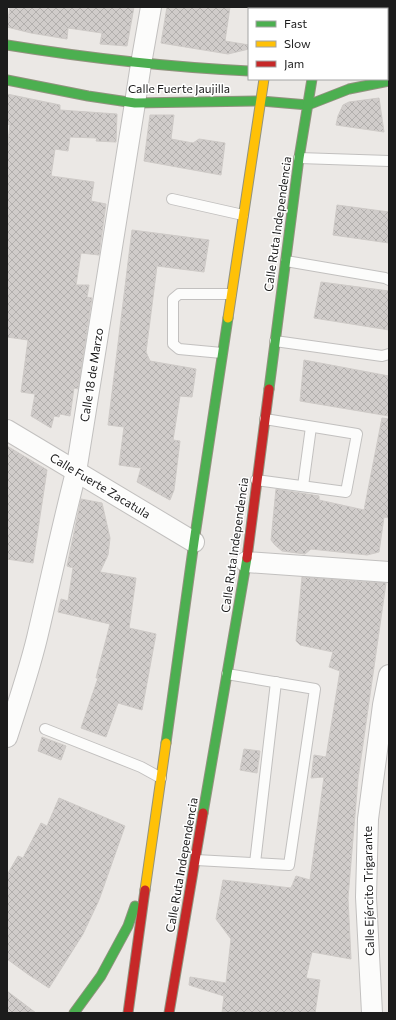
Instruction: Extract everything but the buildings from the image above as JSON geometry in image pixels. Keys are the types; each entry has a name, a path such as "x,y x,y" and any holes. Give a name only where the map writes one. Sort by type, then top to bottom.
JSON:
{"main road":[{"name":"Calle Fuerte Jaujilla","path":"7,45 60,54 141,64 248,71"},
{"name":"Calle Fuerte Jaujilla","path":"7,80 88,96 135,103 261,101 308,105 349,89 389,81"},
{"path":"128,1013 194,542 264,80"},
{"name":"Calle Ruta Independencia","path":"169,1013 246,562 299,158 313,80"},
{"name":"Calle Fuerte Jaujilla","path":"334,85 349,89"},
{"path":"74,1013 101,976 128,926 149,865"}],"street":[{"name":"Calle 18 de Marzo","path":"7,737 37,640 65,514 76,472 151,7"},
{"name":"Calle Fuerte Zacatula","path":"7,430 194,542"},
{"path":"246,562 389,572"},
{"name":"Calle Ejército Trigarante","path":"372,1013 366,897 368,819 389,674"}],"lane":[{"path":"299,158 389,161"},
{"path":"172,199 243,215"},
{"path":"286,261 385,278 389,280"},
{"path":"222,353 179,349 173,344 173,299 179,294 231,294"},
{"path":"275,341 382,356 389,354"},
{"path":"256,480 346,492 357,434 265,419"},
{"path":"303,486 311,426"},
{"path":"196,860 289,866 315,689 227,674"},
{"path":"255,863 276,682"},
{"path":"45,729 141,767 161,778"}],"traffic: fast":[{"path":"7,45 128,61 248,71"},
{"path":"7,80 88,96 135,103 261,101 308,105 349,89 389,81"},
{"path":"269,389 299,158 312,80"},
{"path":"166,743 194,542 228,318"},
{"path":"203,813 247,558"},
{"path":"74,1013 101,976 128,926 135,906"}],"traffic: slow":[{"path":"228,318 264,80"},
{"path":"145,890 166,743"}],"traffic: jam":[{"path":"247,558 269,389"},
{"path":"169,1013 203,813"},
{"path":"128,1013 145,890"}]}
